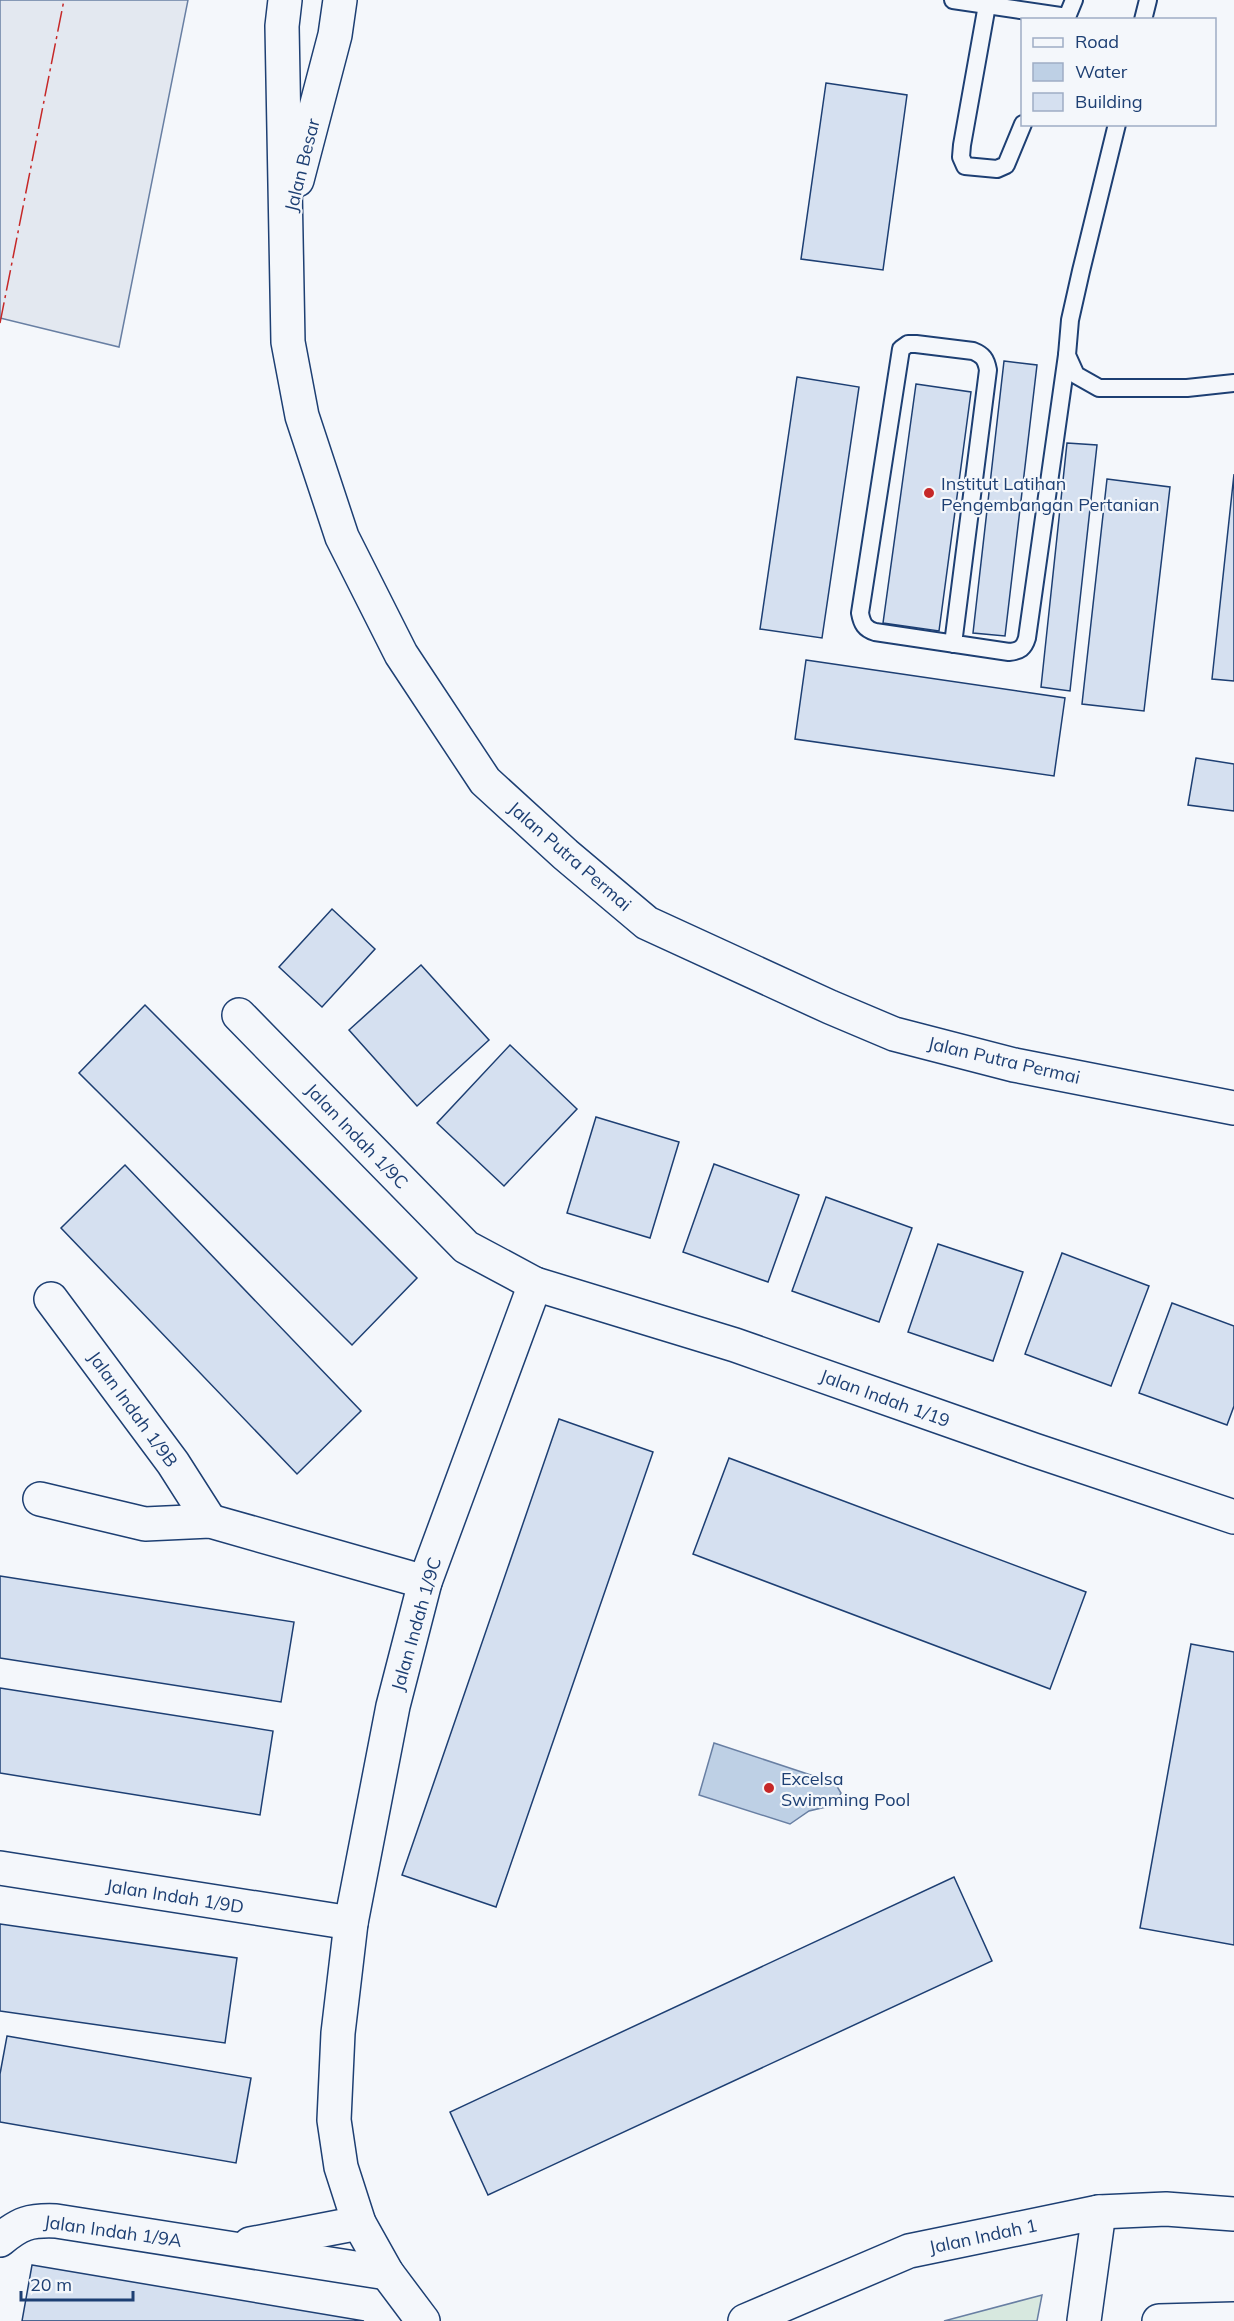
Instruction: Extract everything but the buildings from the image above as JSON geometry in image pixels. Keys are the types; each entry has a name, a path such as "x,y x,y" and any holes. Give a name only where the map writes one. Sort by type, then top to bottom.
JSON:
{"street":[{"name":"Jalan Besar","path":"285,0 282,26 287,220"},
{"name":"Jalan Besar","path":"287,220 335,35 340,0"},
{"name":"Jalan Putra Permai","path":"287,220 288,342 302,416 342,537 401,654 484,780 565,854 647,923 819,1002 894,1034 1014,1065 1234,1108"},
{"name":"Jalan Indah 1/9C","path":"238,1015 466,1247 535,1284 425,1582 393,1706 351,1923 338,2033 334,2120 341,2167 359,2223 387,2272 423,2321"},
{"name":"Jalan Indah 1/19","path":"535,1284 735,1345 1034,1450 1234,1517"},
{"name":"Jalan Indah 1/9B","path":"51,1299 173,1463 210,1521"},
{"path":"40,1499 145,1524 210,1521 425,1582"},
{"name":"Jalan Indah 1/9D","path":"0,1868 351,1923"},
{"name":"Jalan Indah 1","path":"745,2321 909,2252 1098,2212 1166,2209 1234,2214"},
{"path":"1084,2321 1098,2212"},
{"name":"Jalan Indah 1/9A","path":"0,2240 16,2226 34,2221 56,2221 387,2272"},
{"name":"Jalan Indah 1/9A","path":"231,2248 359,2223"},
{"path":"1159,2321 1234,2319"}],"lane":[{"path":"953,0 1066,18 1074,0"},
{"path":"1144,18 1148,0"},
{"path":"987,5 962,145 961,157 965,166 997,169 1006,165 1022,126"},
{"path":"953,644 988,370 987,361 981,354 973,351 908,344 901,350 898,358 860,614 862,622 867,629 875,632 953,644 1009,652 1017,652 1024,646 1067,355 1070,320 1116,126"},
{"path":"1067,355 1076,375 1099,388 1187,388 1234,383"}],"shaded area":[{"path":"0,0 188,0 119,347 0,318"},
{"path":"1042,2295 1037,2321 944,2321"}],"water":[{"name":"Excelsa Swimming Pool","path":"714,1743 835,1783 841,1793 834,1805 809,1811 790,1824 699,1795"}],"power":[{"path":"0,323 64,0"}],"place":[{"name":"Institut Latihan Pengembangan Pertanian","path":"929,493"},
{"name":"Excelsa Swimming Pool","path":"769,1788"}]}
